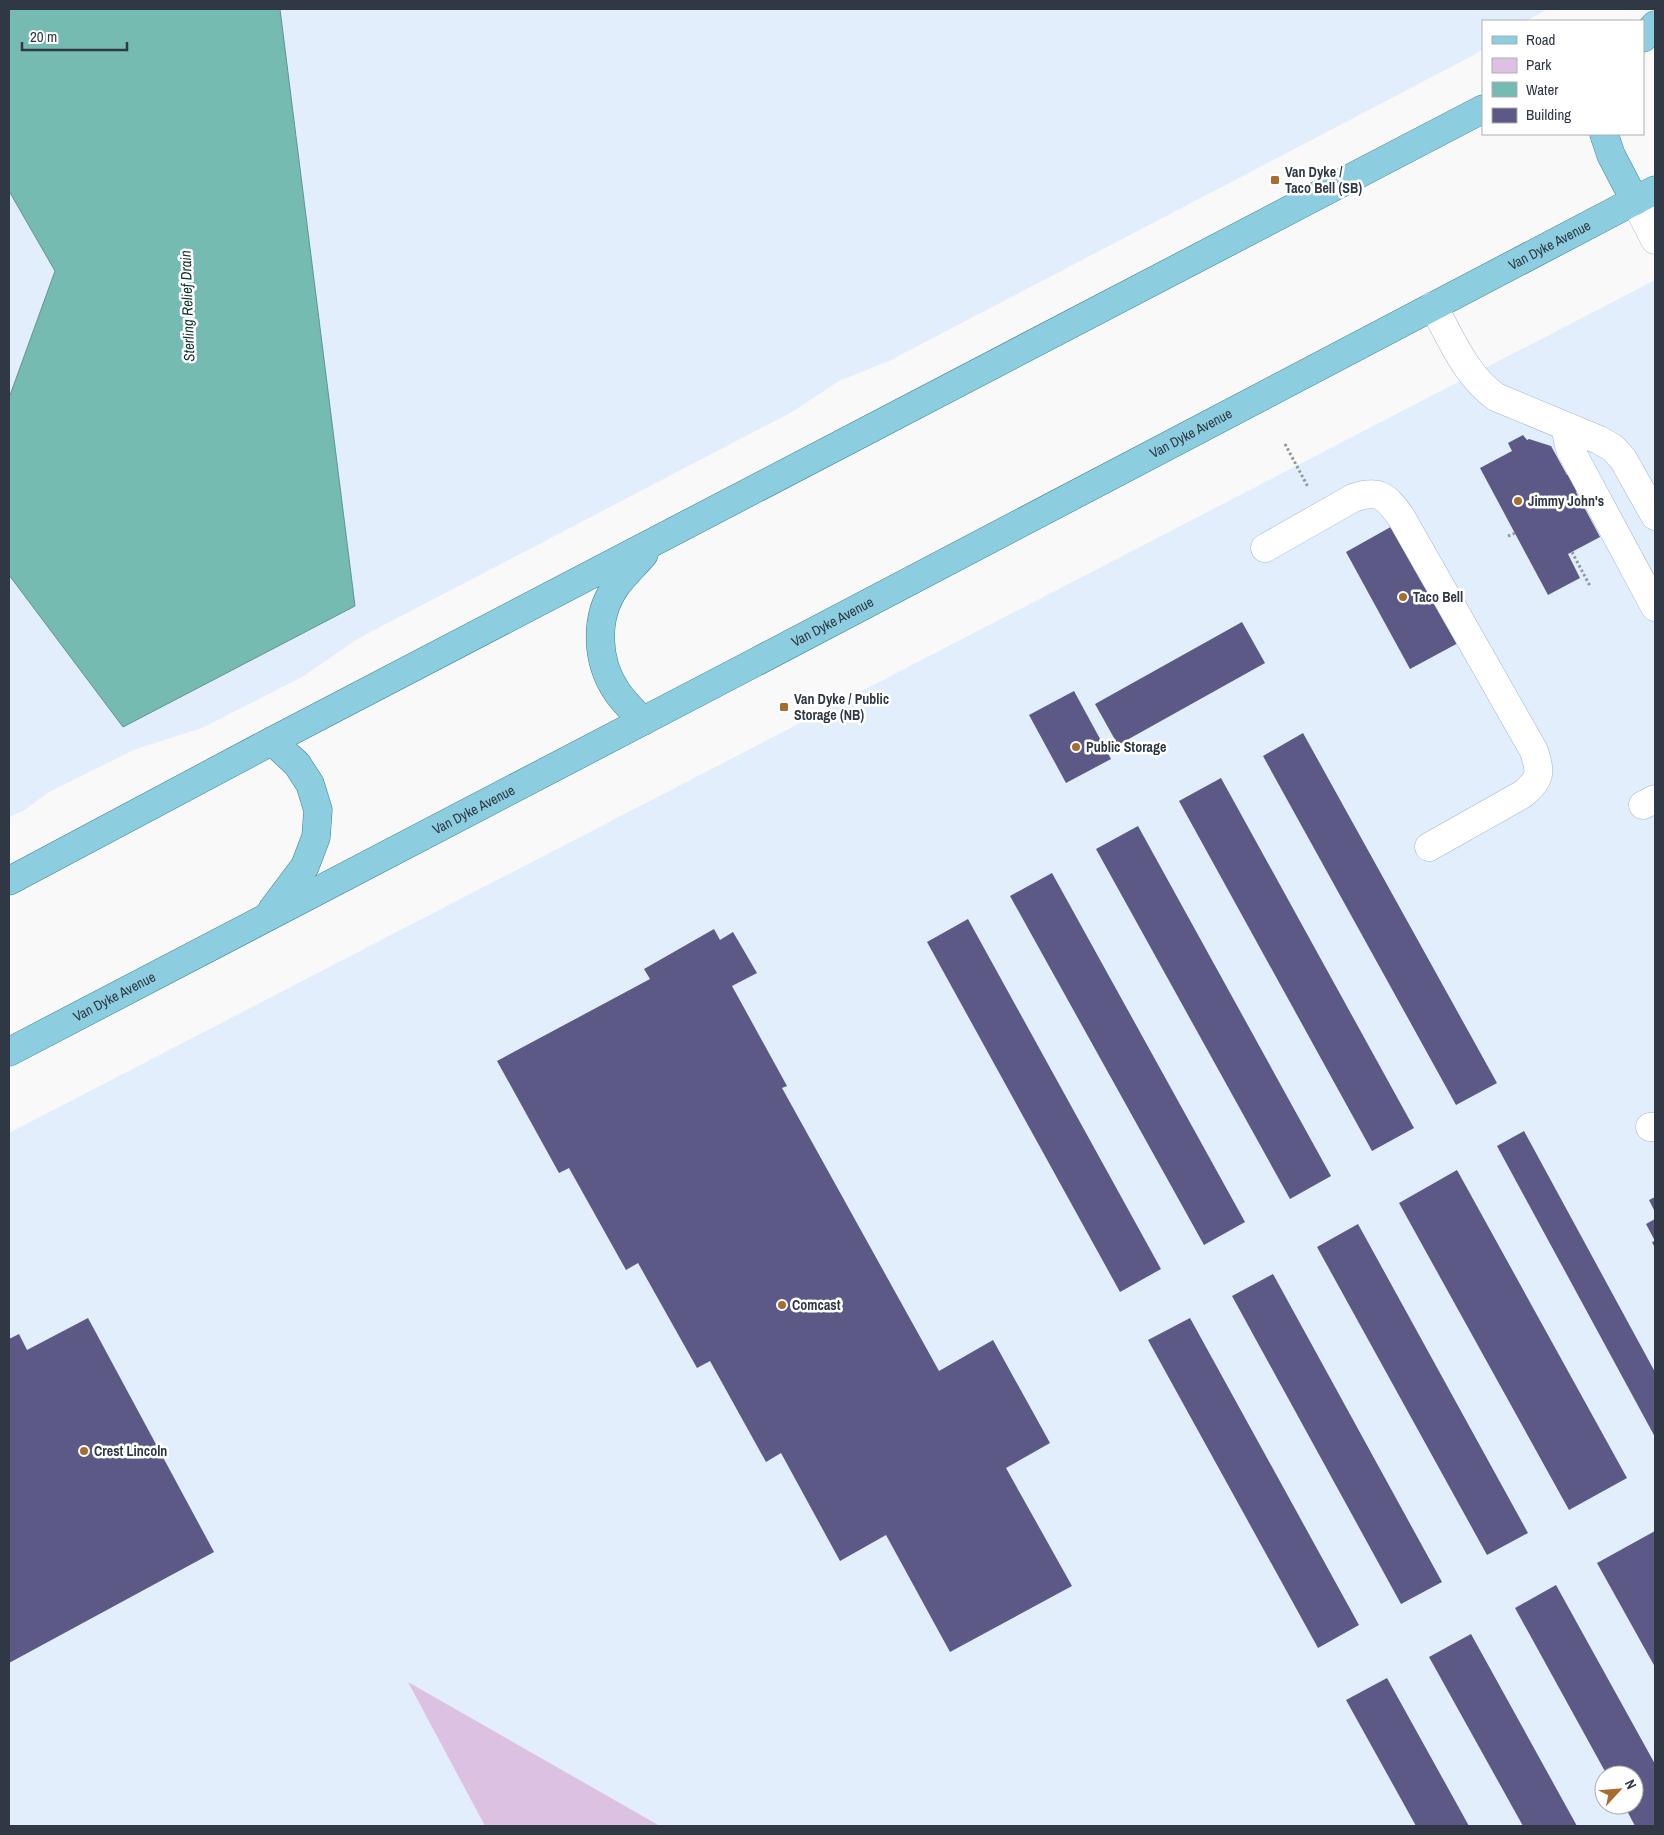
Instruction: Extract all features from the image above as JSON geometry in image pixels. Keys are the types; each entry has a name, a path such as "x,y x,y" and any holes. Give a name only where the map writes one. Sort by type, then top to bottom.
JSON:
{"main road":[{"path":"1644,26 1655,20"},
{"path":"1644,37 1655,25"},
{"path":"9,881 272,741 1482,110"},
{"path":"1604,135 1611,155 1645,196"},
{"name":"Van Dyke Avenue","path":"9,1052 1645,196"},
{"path":"643,721 617,691 604,665 599,640 603,614 615,587 655,542"},
{"path":"268,915 305,866 316,837 318,810 310,784 302,771 272,741"}],"lane":[{"path":"1645,196 1655,240"},
{"path":"1433,306 1470,373 1486,390 1496,397 1614,448 1623,459 1655,516"},
{"path":"1568,427 1566,436 1570,449 1655,607"},
{"path":"1265,548 1353,498 1367,494 1381,494 1401,517 1534,751 1539,765 1538,778 1531,787 1523,794 1429,847"}],"path":[{"path":"1285,444 1311,492"},
{"path":"1508,536 1515,533"},
{"path":"1572,552 1590,586"},
{"path":"1577,572 1582,570"}],"shaded area":[{"path":"9,9 1548,9 1528,20 1482,20 1482,50 1472,56 889,361 839,381 792,412 359,638 302,677 202,728 136,749 49,792 23,811 9,817"},
{"path":"1655,280 1655,1826 660,1826 409,1683 485,1826 9,1826 9,1133"}],"green space":[{"path":"408,1682 660,1826 485,1826"}],"water":[{"name":"Sterling Relief Drain","path":"9,9 280,9 355,606 123,727 9,575 9,398 55,271 9,191"}],"building":[{"path":"1523,435 1527,440 1551,446 1567,475 1572,472 1582,489 1576,492 1600,537 1568,554 1580,578 1548,595 1480,468 1512,451 1508,443"},
{"name":"Taco Bell","path":"1396,524 1460,642 1410,669 1346,552"},
{"path":"1242,622 1265,663 1118,745 1095,704"},
{"name":"Public Storage","path":"1074,691 1111,759 1066,783 1029,715"},
{"path":"1303,733 1497,1083 1456,1105 1263,756"},
{"path":"1221,778 1414,1128 1372,1151 1179,801"},
{"path":"1138,826 1331,1176 1290,1199 1096,849"},
{"path":"1052,873 1245,1222 1204,1245 1010,896"},
{"path":"968,919 1161,1269 1120,1292 927,942"},
{"name":"Comcast","path":"714,929 720,940 733,932 757,973 732,986 787,1086 782,1088 939,1371 993,1340 1050,1443 1006,1468 1072,1586 950,1652 886,1535 840,1561 781,1453 766,1462 710,1361 697,1368 638,1263 626,1270 569,1168 559,1173 497,1061 650,979 644,969"},
{"path":"1524,1131 1655,1372 1655,1437 1497,1146"},
{"path":"1457,1170 1627,1478 1569,1510 1399,1203"},
{"path":"1655,1197 1655,1212 1649,1200"},
{"path":"1655,1219 1655,1241 1646,1224"},
{"path":"1358,1224 1528,1533 1487,1555 1317,1247"},
{"path":"1273,1274 1442,1582 1401,1604 1232,1296"},
{"name":"Crest Lincoln","path":"88,1318 214,1552 9,1663 9,1339 19,1334 27,1350"},
{"path":"1190,1318 1359,1625 1318,1648 1148,1340"},
{"path":"1655,1531 1655,1667 1597,1563"},
{"path":"1556,1585 1655,1764 1655,1826 1635,1826 1629,1815 1644,1815 1644,1765 1601,1765 1515,1608"},
{"path":"1471,1634 1577,1826 1523,1826 1429,1657"},
{"path":"1387,1678 1469,1826 1416,1826 1346,1700"}],"place":[{"name":"Van Dyke / Taco Bell (SB)","path":"1275,180"},
{"name":"Jimmy John's","path":"1518,501"},
{"name":"Taco Bell","path":"1403,597"},
{"name":"Van Dyke / Public Storage (NB)","path":"784,707"},
{"name":"Public Storage","path":"1076,747"},
{"name":"Comcast","path":"782,1305"},
{"name":"Crest Lincoln","path":"84,1451"}]}
